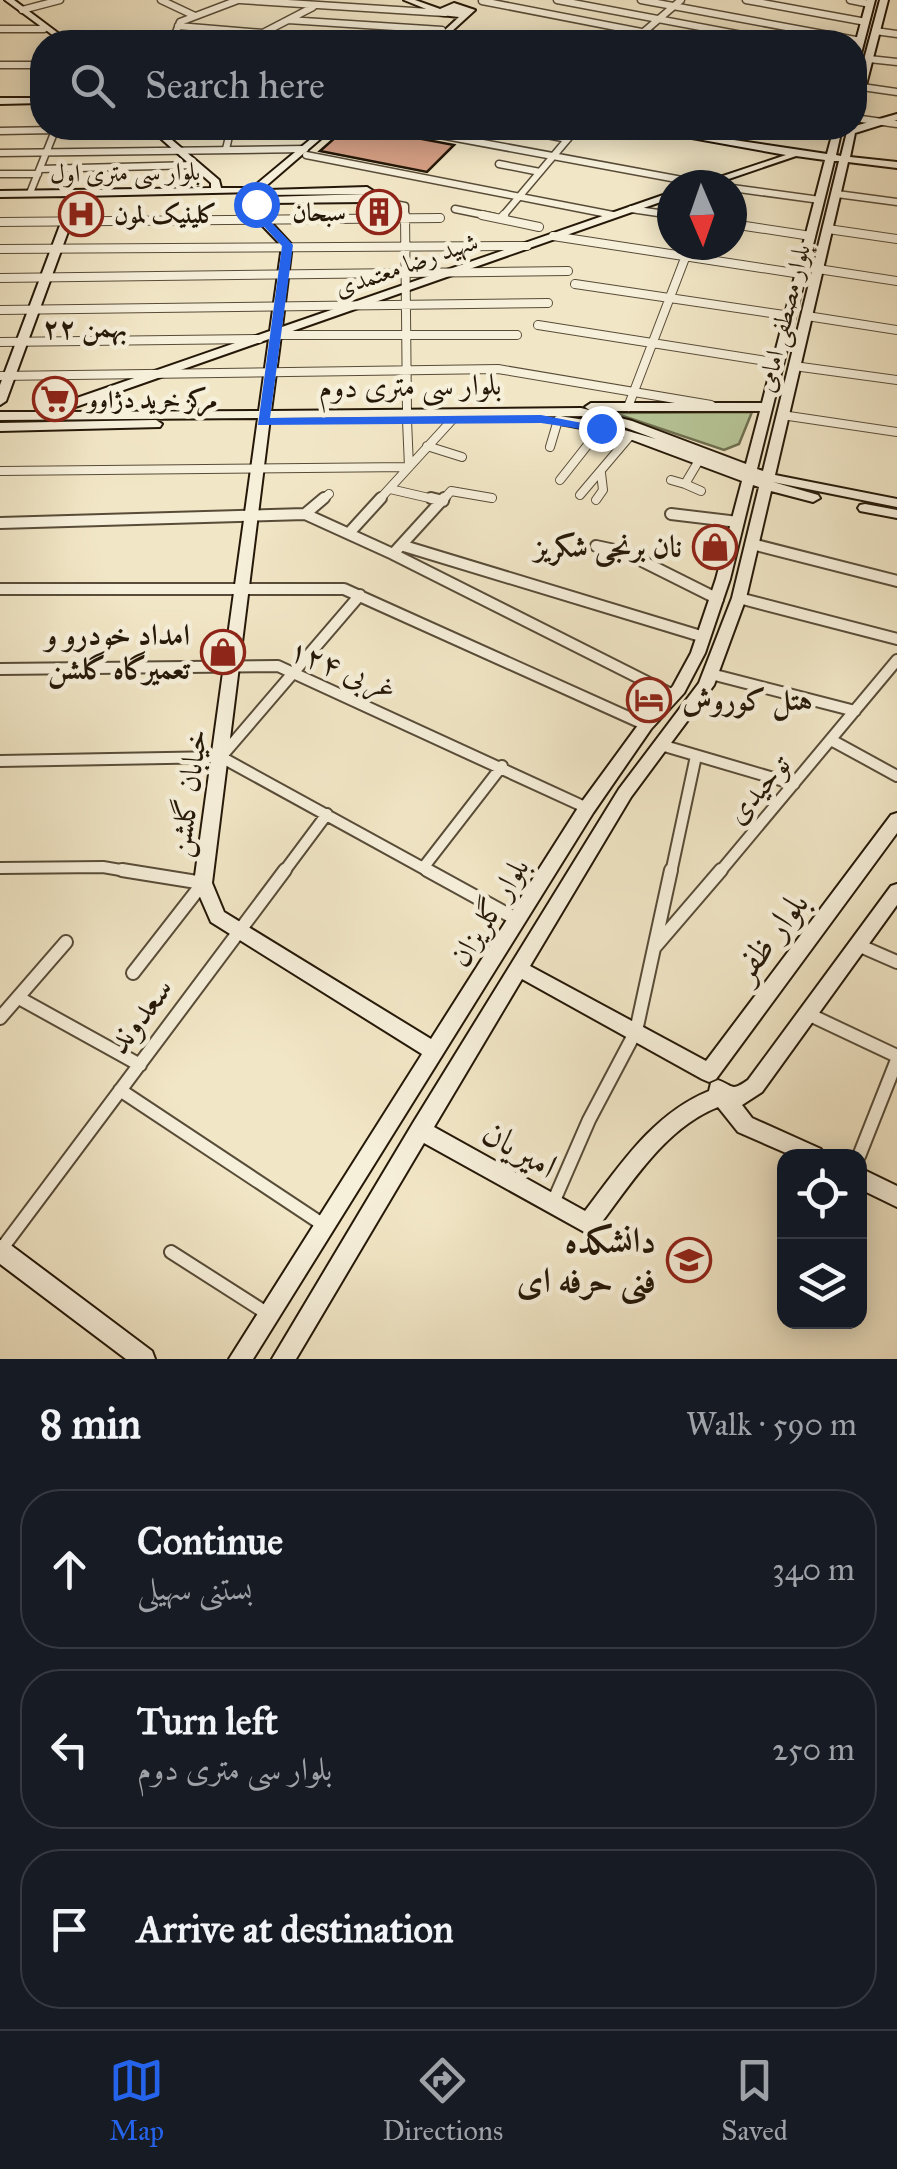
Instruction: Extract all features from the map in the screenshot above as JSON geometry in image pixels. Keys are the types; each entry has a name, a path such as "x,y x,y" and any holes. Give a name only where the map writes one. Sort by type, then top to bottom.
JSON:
{"main road":[{"path":"408,0 421,6 469,12"},
{"path":"447,10 472,0"},
{"path":"867,67 884,0"},
{"path":"449,30 483,1"},
{"path":"863,30 871,2"},
{"path":"0,12 13,3 44,30"},
{"path":"442,30 453,19 447,10"},
{"path":"0,103 30,103"},
{"path":"867,127 897,120"},
{"path":"168,140 233,191"},
{"path":"173,140 196,166 212,175 217,186 211,191"},
{"path":"288,245 263,220 261,195 318,140"},
{"path":"306,152 322,140"},
{"path":"724,140 890,162"},
{"path":"747,170 814,149 827,140"},
{"name":"بلوار مصطفی امامی","path":"838,140 839,156"},
{"name":"بلوار مصطفی امامی","path":"754,492 758,444 820,200 847,140"},
{"path":"853,140 856,151 890,162"},
{"path":"798,152 834,172 861,163 890,162"},
{"name":"بلوار مصطفی امامی","path":"754,492 773,454 836,194 834,172"},
{"name":"بلوار سی متری اول","path":"0,202 211,191 261,195"},
{"name":"بلوار سی متری اول","path":"0,194 242,200 242,196 261,195 367,194"},
{"path":"0,401 5,376 22,341 75,197"},
{"name":"شهید رضا معتمدی","path":"40,415 657,200"},
{"name":"خیابان گلشن","path":"288,245 279,305 267,337 269,372 203,883 217,917 434,1051"},
{"path":"556,415 628,407 768,407"},
{"name":"بلوار سی متری دوم","path":"407,416 452,420 556,415 704,461"},
{"name":"بلوار سی متری دوم","path":"0,416 556,415 613,419 704,461 754,492"},
{"name":"بلوار سی متری دوم","path":"0,427 263,417"},
{"path":"704,461 740,455 758,444"},
{"path":"773,454 786,474 810,488"},
{"path":"704,461 732,487 897,514"},
{"path":"754,492 810,488 897,503"},
{"name":"بلوار گلریزان","path":"283,1359 625,793 711,674 740,598 752,544 754,492"},
{"name":"بلوار گلریزان","path":"240,1359 587,808 646,724 684,681 718,600 754,492"},
{"path":"897,821 897,832"},
{"name":"بلوار ظفر","path":"709,1073 897,821"},
{"path":"720,1094 741,1096 755,1086 897,892"},
{"path":"518,968 709,1073 745,1125 798,1149"},
{"name":"امیریان","path":"420,1130 588,1224 673,1119 720,1094"},
{"path":"867,1182 897,1197"},
{"path":"0,1251 144,1359"}],"street":[{"path":"13,3 26,0"},
{"path":"13,3 60,0"},
{"path":"161,0 196,16"},
{"path":"176,30 196,16 239,0 421,6"},
{"path":"268,30 325,0"},
{"path":"557,0 714,30"},
{"path":"641,0 802,30"},
{"path":"647,30 681,0"},
{"path":"746,0 866,22"},
{"path":"850,0 871,2"},
{"path":"483,1 628,30"},
{"path":"288,20 442,30"},
{"path":"15,29 34,21"},
{"path":"178,26 219,30"},
{"path":"0,29 30,32"},
{"path":"876,32 897,34"},
{"path":"869,58 897,62"},
{"path":"0,65 30,65"},
{"path":"867,89 897,92"},
{"path":"867,119 882,122"},
{"path":"0,130 30,129"},
{"path":"30,194 51,140"},
{"path":"226,149 228,140"},
{"path":"467,140 657,176"},
{"path":"501,219 567,140"},
{"path":"0,153 226,149 306,152 614,216"},
{"path":"499,164 540,172"},
{"path":"0,174 196,166"},
{"path":"747,190 820,200"},
{"path":"367,194 405,206 409,467"},
{"path":"836,194 897,202"},
{"path":"631,209 657,213"},
{"path":"454,210 538,227"},
{"path":"0,222 440,218"},
{"path":"747,226 811,236"},
{"path":"828,229 897,239"},
{"path":"553,236 657,253"},
{"path":"0,249 526,246"},
{"path":"628,407 684,260"},
{"path":"705,260 801,274"},
{"path":"818,269 897,281"},
{"path":"0,278 568,271"},
{"path":"575,284 790,316"},
{"path":"0,310 548,304"},
{"path":"807,316 897,330"},
{"path":"538,325 779,363"},
{"path":"0,342 517,335"},
{"path":"794,366 897,380"},
{"path":"5,376 498,370 726,407"},
{"path":"550,446 556,415"},
{"path":"782,415 897,432"},
{"path":"350,532 452,420"},
{"path":"560,480 601,428"},
{"path":"580,495 630,436"},
{"path":"427,446 462,457"},
{"path":"685,484 704,461"},
{"path":"0,471 409,467"},
{"path":"596,500 603,490 601,473"},
{"path":"671,480 701,491"},
{"path":"390,490 443,500"},
{"path":"393,554 451,490 492,498"},
{"path":"671,514 754,492"},
{"path":"305,514 329,494"},
{"path":"0,523 305,514 350,532 673,695"},
{"path":"752,544 897,580"},
{"path":"404,546 704,637"},
{"path":"596,546 624,552 718,600"},
{"path":"0,589 344,588 646,724"},
{"path":"221,756 360,594"},
{"path":"740,598 897,639"},
{"name":"توحیدی","path":"654,948 832,742 897,660"},
{"name":"۱۲۴ غربی","path":"0,669 278,666 295,670 587,808"},
{"path":"711,674 855,711"},
{"path":"832,742 897,776"},
{"path":"661,744 794,784"},
{"path":"0,761 221,756 518,920"},
{"path":"552,1205 636,1031 696,756"},
{"path":"423,868 502,766"},
{"name":"سعدوند","path":"0,1251 327,814"},
{"path":"0,868 103,867 203,883 133,973"},
{"path":"0,1018 66,942"},
{"path":"858,944 897,962"},
{"path":"19,998 140,1064"},
{"path":"808,1014 897,1058 862,1149"},
{"path":"120,1090 324,1226"},
{"path":"171,1252 269,1314"}],"green space":[{"path":"752,412 739,444 724,450 614,413"}],"building":[{"path":"332,140 428,140 454,145 427,172 320,151"}],"place":[{"name":"سبحان","path":"379,212"},
{"name":"کلینیک لمون","path":"81,214"},
{"name":"مرکز خرید دژاوو","path":"55,399"},
{"name":"نان برنجی شکریز","path":"715,547"},
{"name":"امداد خودرو و تعمیرگاه گلشن","path":"223,652"},
{"name":"هتل کوروش","path":"649,700"},
{"name":"دانشکده فنی حرفه ای","path":"689,1260"}],"district":[{"name":"۲۲ بهمن","path":"85,327"}],"route":[{"path":"256,204 263,220 288,245 263,422 541,419 601,428"}]}
